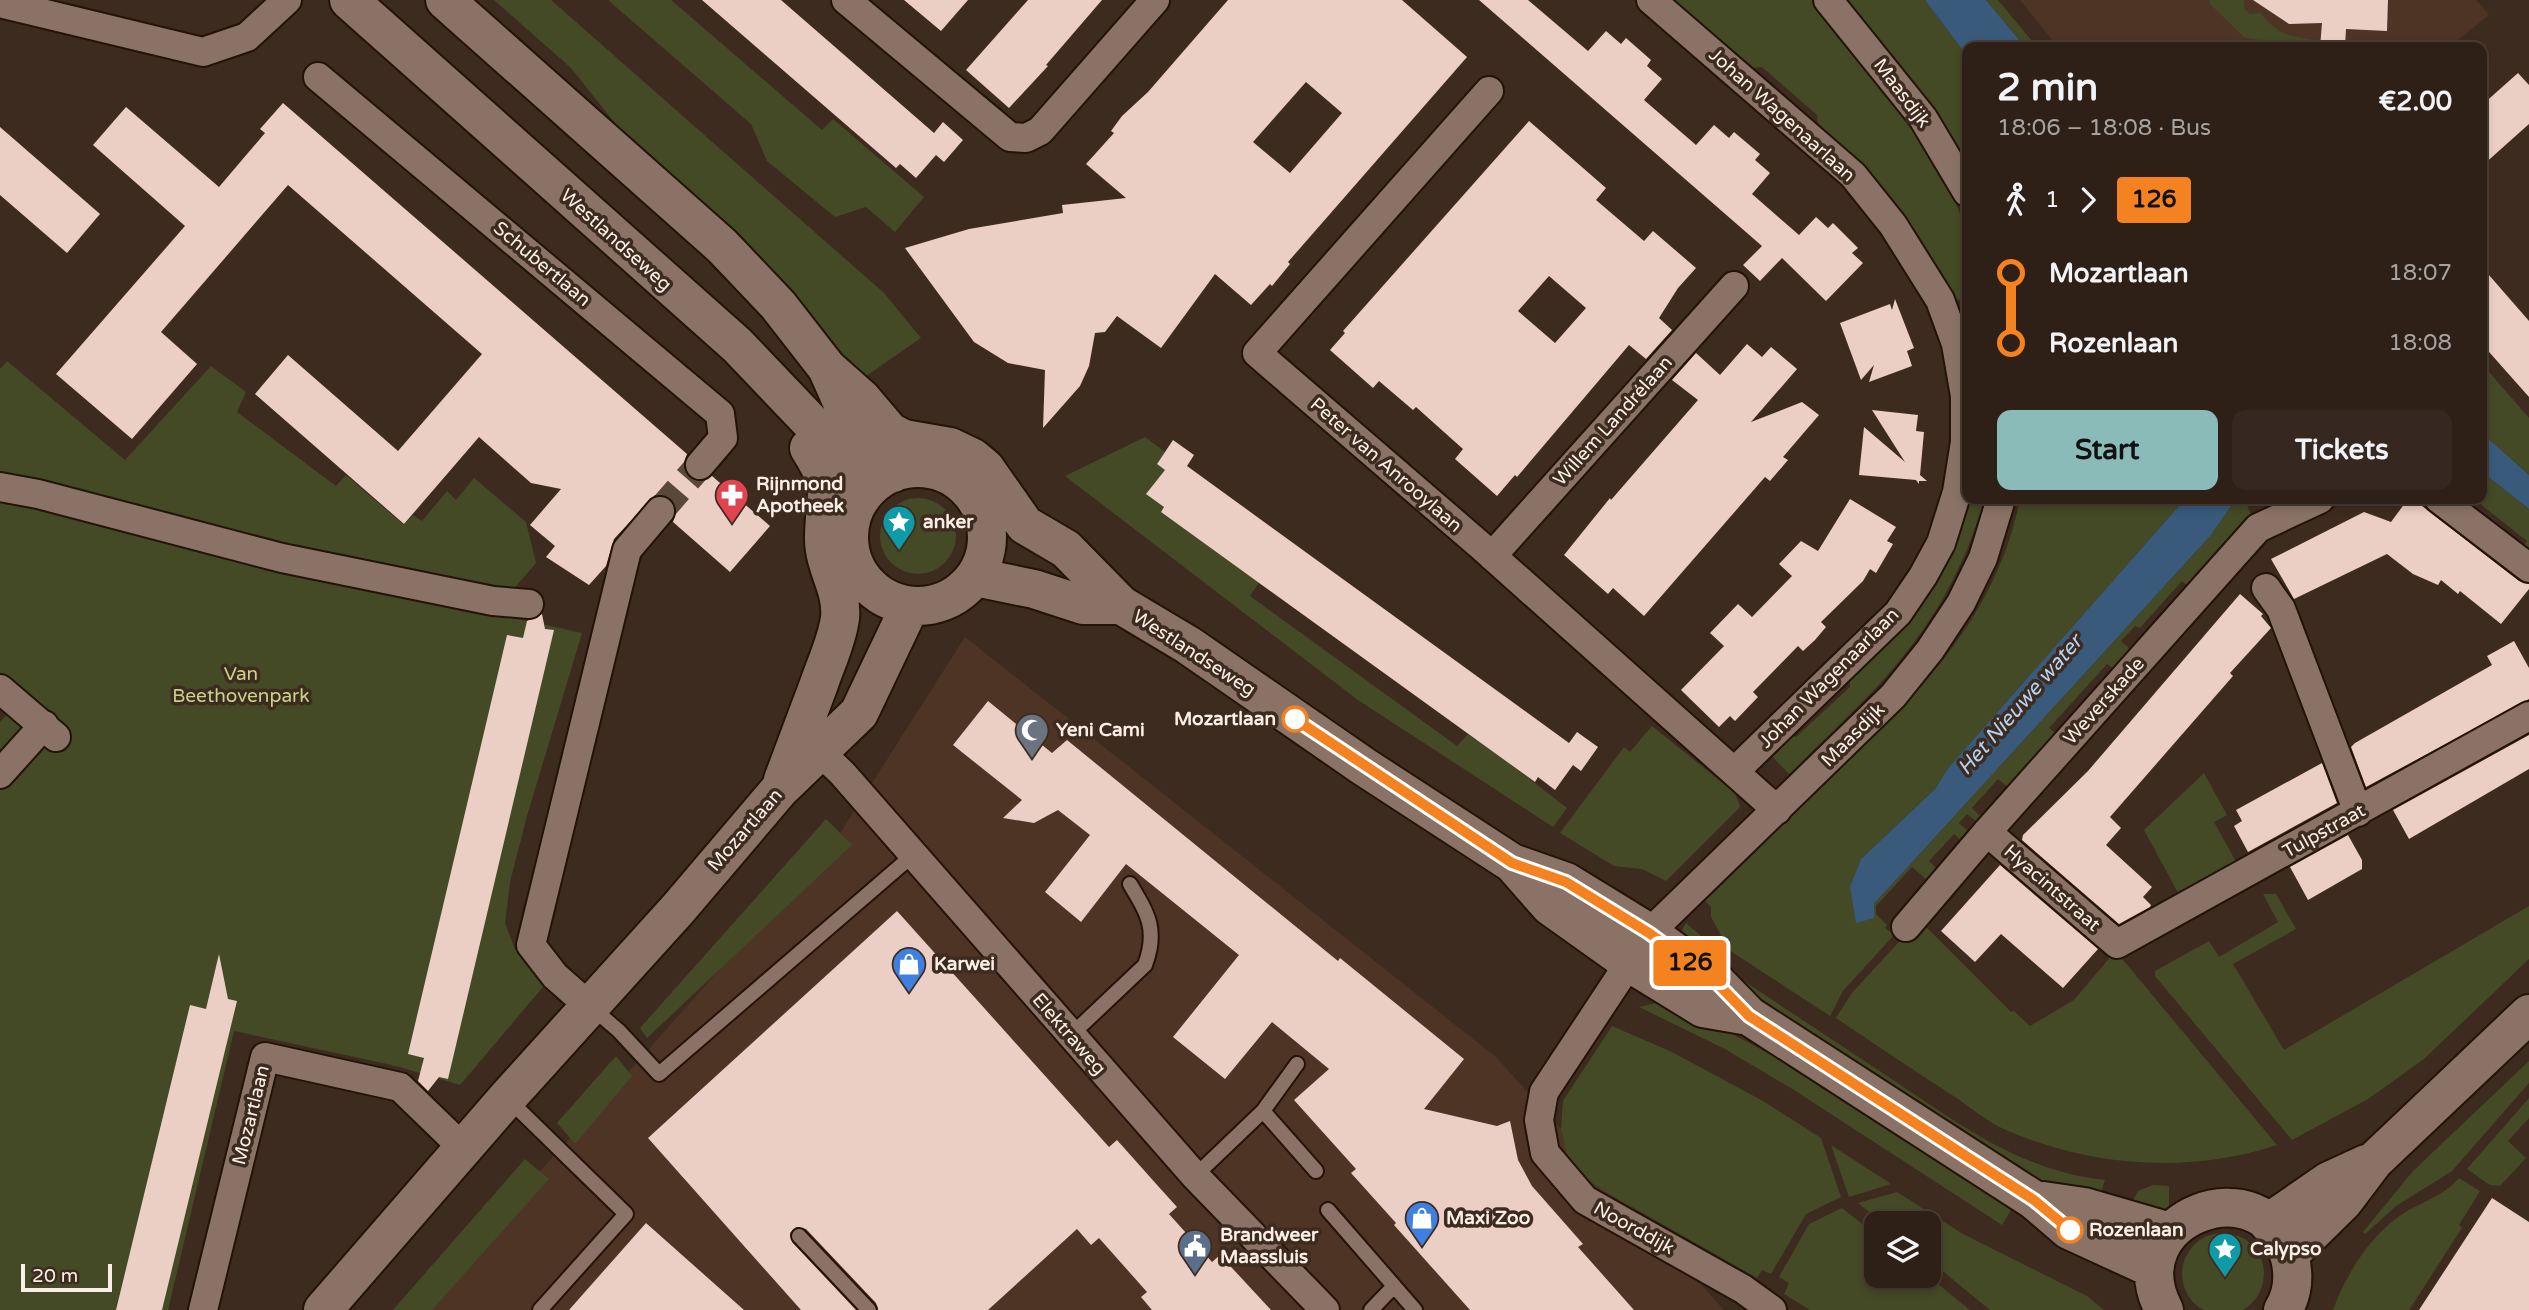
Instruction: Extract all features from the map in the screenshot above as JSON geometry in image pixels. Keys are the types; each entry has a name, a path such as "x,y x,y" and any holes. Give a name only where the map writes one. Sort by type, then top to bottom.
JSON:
{"main road":[{"name":"Westlandseweg","path":"349,0 737,345 820,432 862,497"},
{"path":"446,0 722,246 778,305 827,368 846,411 893,473"},
{"name":"Westlandseweg","path":"827,368 862,399 891,432 904,439 950,447 973,458 985,468 1026,525 1066,549 1088,568 1121,606 1188,645 1363,766 1512,863 1550,906 1640,948 1703,1008 1749,1016 2034,1200 2070,1230 2154,1269"},
{"path":"780,789 830,656 840,618 838,590 828,567 824,541 830,494 827,477 806,443 782,393"},
{"path":"925,469 955,480 978,503 987,534 985,556 975,577 947,600 911,606 891,601 874,591 857,568 849,541 853,513 862,497 876,482 893,473 925,469"},
{"path":"987,534 1043,558 1088,568"},
{"name":"Westlandseweg","path":"975,577 1034,589 1083,605 1121,606"},
{"name":"Mozartlaan","path":"819,751 874,591"},
{"name":"Mozartlaan","path":"323,1310 507,1098 678,909 780,789 859,713 911,606"},
{"path":"2289,1255 2343,1202 2374,1161 2529,1014"},
{"path":"2269,1223 2329,1181 2374,1161"},
{"name":"Westlandseweg","path":"2034,1200 2084,1208 2170,1232"},
{"path":"2164,1310 2156,1292 2154,1269 2159,1250 2170,1232 2186,1217 2217,1207 2239,1209 2269,1223 2281,1238 2289,1255 2292,1280 2283,1310"}],"street":[{"path":"0,3 203,52 247,37 287,0"},
{"path":"846,0 1010,137 1026,138 1040,131 1155,0"},
{"name":"Johan Wagenaarlaan","path":"1651,0 1853,175 1893,225 1940,300 1956,344 1962,379"},
{"name":"Maasdijk","path":"1829,0 1923,118 1962,184"},
{"name":"Schubertlaan","path":"318,77 720,414 723,438 700,465"},
{"name":"Peter van Anrooylaan","path":"1489,91 1256,353 1736,770 1777,810"},
{"name":"Willem Landrélaan","path":"1492,556 1734,286"},
{"name":"Johan Wagenaarlaan","path":"1736,770 1898,613 1923,576 1941,542 1957,492 1962,461"},
{"path":"0,487 38,494 282,558 492,601 529,604"},
{"name":"Maasdijk","path":"1640,948 1893,696 1930,650 1961,603 1983,558 1999,504"},
{"name":"Weverskade","path":"1906,927 1987,832 2258,528 2309,504"},
{"path":"2446,504 2529,568"},
{"path":"589,1006 555,976 531,945 627,550 660,511"},
{"path":"2266,588 2281,609 2358,812"},
{"path":"0,689 50,731 0,774"},
{"name":"Tulpstraat","path":"2117,944 2529,716"},
{"name":"Elektraweg","path":"819,751 842,773 1070,1036 1311,1306"},
{"name":"Hyacintstraat","path":"1987,832 2117,944"},
{"name":"Noorddijk","path":"1640,948 1545,1092 1539,1120 1545,1153 1585,1200 1743,1289 1772,1310"},
{"name":"Mozartlaan","path":"203,1310 265,1057 400,1087 463,1148"}],"lane":[{"path":"589,1006 620,1031 659,1073 914,855"},
{"path":"1070,1036 1145,965 1151,949 1150,916 1130,884"},
{"path":"1195,1176 1263,1111 1297,1064"},
{"path":"507,1098 626,1214 540,1310"},
{"path":"1263,1111 1316,1171"},
{"path":"1328,1210 1415,1310"},
{"path":"799,1236 869,1310"},
{"path":"1371,1310 1394,1286"}],"shaded area":[{"path":"2020,0 2476,0 2489,15 2455,42 2054,42"},
{"path":"965,637 1496,1057 1724,1310 417,1310 839,835"}],"green space":[{"path":"494,0 551,0 884,293 921,338 859,381 779,276 627,138 571,68"},
{"path":"608,0 671,0 822,130 833,119 924,197 895,232 866,207 835,217 767,161 751,124"},
{"path":"1672,0 1812,0 1900,111 1941,174 1956,204 1962,221 1962,304 1951,297 1818,127 1817,115 1762,67 1750,68"},
{"path":"1848,0 1925,0 1962,49 1962,152 1921,91"},
{"path":"1986,0 1998,0 2033,42 2021,42"},
{"path":"2210,0 2244,0 2244,9 2250,14 2261,13 2278,30 2316,42 2276,42 2245,38 2210,4"},
{"name":"Van Beethovenpark","path":"7,361 125,460 211,366 246,392 237,412 336,486 346,475 404,525 413,515 422,521 447,491 456,500 474,478 526,522 536,563 511,592 505,616 582,633 527,816 510,882 505,923 514,947 548,981 460,1085 396,1066 234,1031 168,1310 0,1310 0,722 22,698 0,678 0,369"},
{"path":"2487,370 2529,418 2529,475 2487,437"},
{"path":"1145,437 1165,452 1157,464 1165,470 1147,494 1164,507 1161,512 1244,572 1262,578 1250,596 1457,746 1468,734 1476,740 1480,735 1513,759 1510,764 1567,808 1553,827 1358,700 1065,476"},
{"path":"2487,476 2529,509 2529,556 2521,550 2527,541 2480,504 2487,504"},
{"path":"918,498 932,501 945,509 953,522 956,536 953,550 945,563 932,571 918,574 904,571 891,563 883,550 880,536 883,522 891,509 904,501"},
{"path":"1964,504 1983,504 1951,584 1908,651 1854,710 1789,774 1768,752 1785,737 1796,737 1850,687 1850,675"},
{"path":"2019,504 2181,504 1949,767 1935,789 1861,859 1850,886 1872,914 1874,904 2211,535 2233,504 2246,504 2253,519 2191,588 2182,581 2140,628 2135,626 2121,641 2132,651 2116,671 2107,664 2049,728 2058,735 2013,791 1998,779 1972,808 1985,821 1981,825 1967,814 1959,823 1970,833 1962,841 1954,834 1929,861 1937,869 1927,880 1912,867 1876,906 1876,914 1887,925 1885,928 1894,935 1843,991 1830,1016 1729,950 1711,917 1711,907 1705,901 1866,744 1924,683 1973,617 1993,581 2009,542"},
{"path":"1652,726 1735,793 1740,807 1666,881 1642,869 1614,866 1560,833 1624,747 1630,752"},
{"path":"2204,773 2227,815 2214,822 2239,867 2182,900 2144,830"},
{"path":"826,819 852,845 647,1038 640,1028"},
{"path":"2263,894 2276,894 2296,929 2233,964 2284,1050 2529,906 2529,959 2424,1059 2368,1099 2292,1140 2155,976 2155,971 2209,941 2219,957 2278,922"},
{"path":"1919,920 2011,1012 2014,1011 2030,1026 2074,1000 2112,955 2119,955 2277,1145 2209,1160 2140,1162 2072,1152 2038,1142 1992,1123 1836,1018 1851,994"},
{"path":"1686,923 1700,935 1705,955 1958,1123 2013,1154 2042,1166 2105,1180 2098,1202 2037,1178 1959,1134 1688,953 1682,938"},
{"path":"1669,1000 1794,1067 2013,1207 2002,1225 1794,1090 1725,1049 1639,1007"},
{"path":"1612,1026 1672,1052 1763,1101 1821,1138 1841,1197 1806,1214 1771,1274 1762,1270 1757,1278 1609,1194 1582,1176 1568,1159 1561,1129 1563,1101"},
{"path":"616,1056 632,1076 575,1144 557,1123"},
{"path":"2529,1061 2529,1083 2452,1171 2396,1206 2365,1234 2363,1232 2413,1171"},
{"path":"2529,1098 2529,1118 2508,1141 2526,1158 2500,1186 2490,1185 2467,1169"},
{"path":"1831,1145 1891,1184 1849,1197"},
{"path":"525,1159 549,1179 432,1310 393,1310"},
{"path":"2459,1178 2480,1191 2459,1225 2462,1228 2409,1310 2333,1310 2352,1269 2370,1243 2404,1213 2440,1194"},
{"path":"2153,1185 2169,1186 2169,1210 2128,1210 2138,1191"},
{"path":"1897,1192 1927,1211 1868,1211 1858,1203"},
{"path":"1842,1208 1864,1225 1864,1288 1941,1287 1970,1310 1810,1310 1784,1294 1789,1283 1779,1277 1809,1224"},
{"path":"1941,1220 1963,1234 2087,1296 2104,1310 1990,1310 1941,1270"},
{"path":"2223,1233 2239,1236 2257,1251 2263,1266 2261,1290 2252,1303 2241,1311 2205,1311 2194,1303 2185,1290 2182,1274 2185,1258 2194,1245 2207,1236"}],"water":[{"path":"1925,0 1986,0 2021,42 1962,42 1962,49"},
{"path":"2487,437 2529,475 2529,509 2487,476"},
{"name":"Het Nieuwe water","path":"2181,504 2233,504 2211,535 1874,904 1874,918 1856,923 1850,886 1861,859 1935,789 1949,767"}],"building":[{"path":"702,0 781,0 934,133 943,122 963,140 944,162 936,155 916,178 900,164 896,168"},
{"path":"904,0 968,0 941,31"},
{"path":"1028,0 1102,0 1046,65 1048,66 1009,108 966,70"},
{"path":"1228,0 1402,0 1467,57 1288,262 1290,264 1272,286 1270,284 1251,305 1215,274 1161,348 1117,316 1105,332 1095,333 1089,366 1080,386 1043,428 1045,370 1008,363 974,342 905,248 969,229 1063,213 1062,205 1126,198 1086,164 1114,133 1111,131 1122,116 1148,92","holes":["1306,82 1342,113 1290,173 1253,142"]},
{"path":"1479,0 1528,0 1588,51 1606,31 1621,44 1626,38 1651,60 1647,66 1662,79 1644,100 1696,145 1714,125 1729,138 1734,132 1760,154 1755,160 1770,173 1752,194 1799,235 1816,217 1828,228 1833,223 1858,248 1852,253 1863,263 1826,301 1782,258 1760,281 1743,265 1762,246"},
{"path":"2253,0 2388,0 2387,31 2346,29 2345,42 2320,42 2322,23 2289,24"},
{"path":"2518,73 2529,85 2529,124 2487,162 2487,101"},
{"path":"283,103 687,454 684,463 689,477 698,481 712,476 770,526 730,572 673,522 676,513 671,499 655,495 614,539 606,566 589,585 546,557 555,546 530,525 561,489 531,483 479,437 404,524 255,394 288,355 398,451 482,354 288,185 161,332 197,364 132,439 56,374 185,226 93,145 126,107 219,187 265,133 260,129"},
{"path":"1529,121 1606,188 1596,200 1644,241 1653,231 1696,268 1678,288 1659,318 1672,330 1646,359 1629,345 1517,477 1515,475 1497,496 1455,459 1463,449 1416,407 1413,410 1379,381 1373,388 1330,350 1345,333 1343,331","holes":["1549,276 1586,308 1555,343 1518,311"]},
{"path":"0,127 100,214 67,253 0,195"},
{"path":"2487,273 2529,321 2529,397 2487,350"},
{"path":"1895,299 1914,348 1907,351 1912,366 1869,382 1874,365 1861,380 1840,323 1890,304 1892,310"},
{"path":"1747,344 1762,357 1771,347 1797,369 1751,422 1802,402 1819,415 1783,457 1788,460 1770,481 1765,477 1644,616 1613,588 1608,594 1564,555 1610,498 1611,500 1698,400 1672,380 1696,353 1720,375"},
{"path":"1872,410 1918,415 1916,431 1924,432 1920,475 1927,481 1919,481 1919,484 1916,480 1859,475 1864,427 1905,462"},
{"path":"1173,440 1194,455 1187,466 1569,743 1577,732 1598,747 1581,771 1573,765 1555,790 1538,777 1535,782 1161,512 1164,507 1146,494 1165,470 1157,464"},
{"path":"1850,499 1896,527 1887,541 1893,544 1876,573 1870,569 1863,581 1821,622 1826,627 1815,640 1803,651 1798,646 1753,692 1758,697 1735,721 1730,716 1719,727 1681,690 1724,646 1710,633 1738,604 1752,617 1792,576 1779,564 1801,541 1818,551"},
{"path":"2404,504 2419,504 2519,581 2529,584 2529,589 2501,624 2460,591 2458,594 2441,580 2438,585 2413,574 2387,554 2294,599 2271,559 2364,512 2391,522"},
{"path":"2240,594 2263,614 2261,616 2271,628 2230,673 2233,676 2110,817 2121,828 2106,845 2152,887 2143,897 2150,907 2119,924 2022,840 2023,835 2088,771"},
{"path":"542,614 545,629 554,630 448,1079 439,1077 428,1091 418,1081 424,1058 408,1054 507,635 523,638 527,621"},
{"path":"2514,641 2529,668 2529,699 2366,787 2351,747 2355,743 2492,665 2487,656"},
{"path":"988,701 1052,753 1067,740 1338,961 1340,958 1464,1059 1424,1109 1497,1126 1510,1121 1518,1160 1532,1186 1583,1244 1578,1247 1634,1310 1470,1310 1394,1225 1396,1223 1351,1173 1356,1169 1294,1100 1329,1069 1272,1022 1225,1079 1173,1037 1239,955 1126,864 1081,922 1045,892 1090,835 1058,810 1034,823 1003,818 1022,800 953,745"},
{"path":"2529,735 2529,769 2409,839 2393,810"},
{"path":"2322,763 2337,803 2248,852 2234,826 2242,821 2236,810"},
{"path":"2348,835 2362,860 2362,869 2308,900 2290,867"},
{"path":"2000,865 2098,949 2063,988 2001,934 1975,962 1941,931"},
{"path":"897,911 1109,1147 1117,1140 1177,1207 1169,1214 1212,1262 1220,1255 1271,1310 1152,1310 1141,1297 1147,1292 1099,1238 1091,1245 1077,1229 988,1310 878,1310 876,1303 806,1229 797,1227 790,1233 792,1242 856,1310 801,1310 648,1138"},
{"path":"219,954 228,999 237,1001 162,1310 116,1310 190,1005 206,1009"},
{"path":"2492,1198 2529,1222 2529,1310 2419,1310"},
{"path":"646,1223 744,1310 569,1310"}],"tunnel":[{"path":"660,511 700,465"}],"bus line":[{"name":"126","path":"1295,719 1512,863 1566,882 1649,933 1717,983 1749,1016 2034,1200 2070,1230"}],"place":[{"name":"Rijnmond Apotheek","path":"732,525"},
{"name":"anker","path":"899,552"},
{"name":"Mozartlaan","path":"1295,719"},
{"name":"Yeni Cami","path":"1032,760"},
{"name":"Karwei","path":"909,994"},
{"name":"Rozenlaan","path":"2070,1230"},
{"name":"Maxi Zoo","path":"1422,1248"},
{"name":"Brandweer Maassluis","path":"1195,1276"},
{"name":"Calypso","path":"2225,1279"}]}
